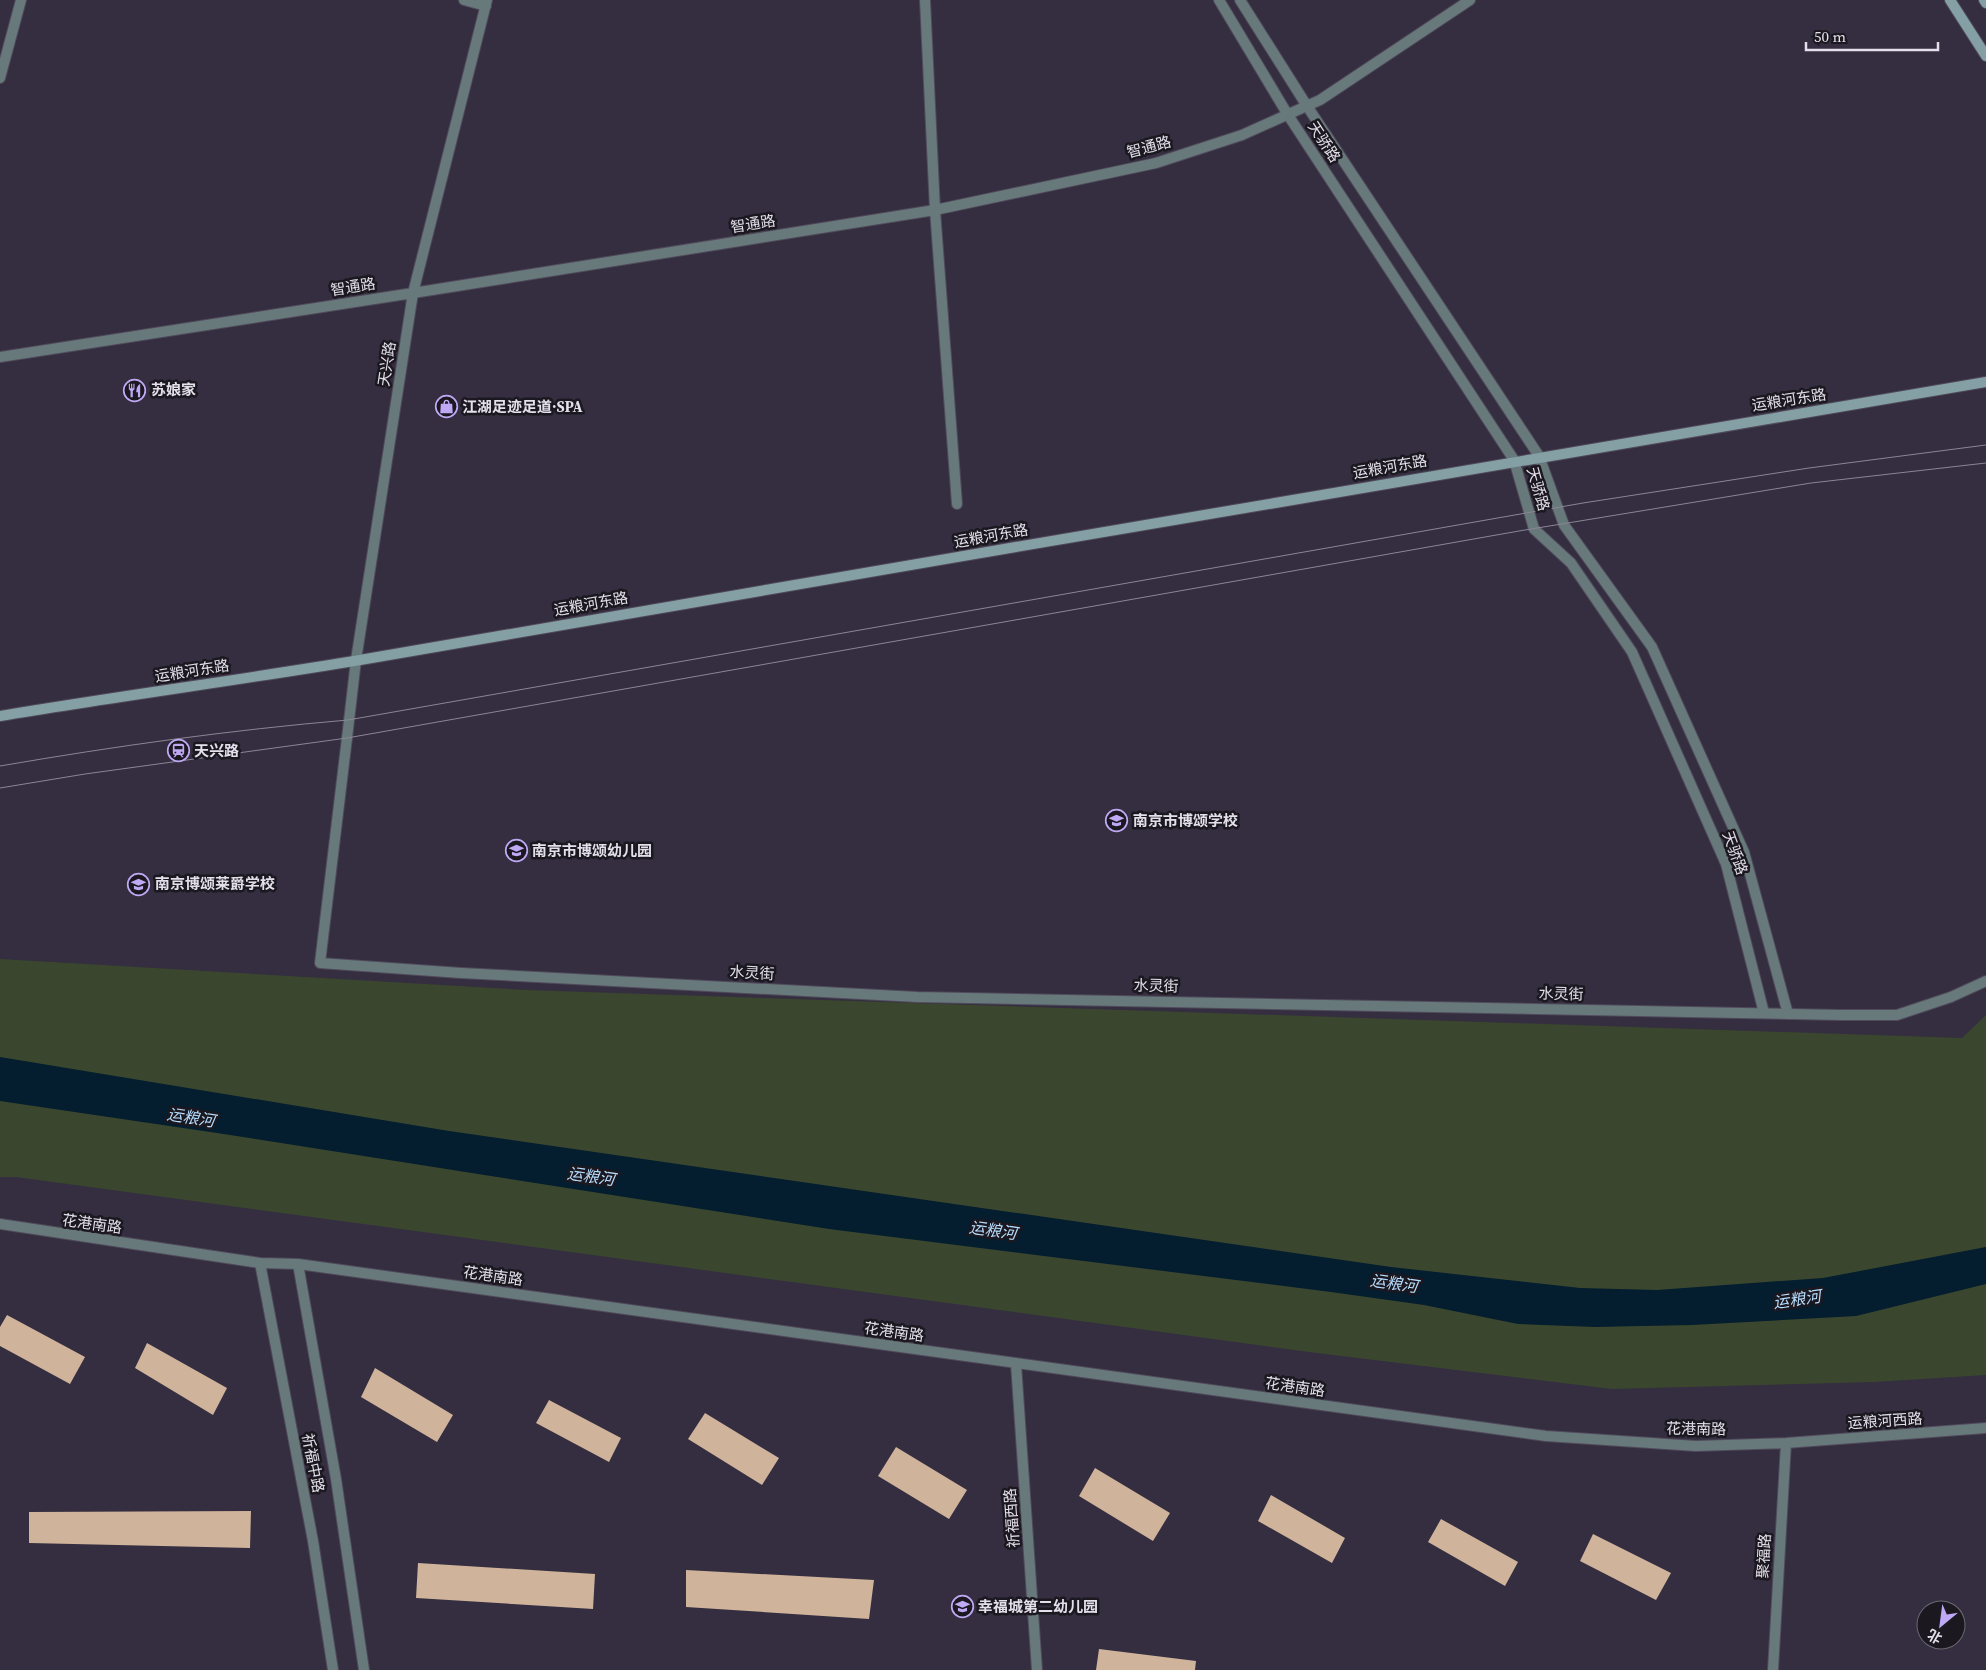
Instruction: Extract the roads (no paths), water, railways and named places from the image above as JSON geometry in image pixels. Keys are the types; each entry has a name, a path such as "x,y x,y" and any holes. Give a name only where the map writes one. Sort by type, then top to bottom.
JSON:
{"main road":[{"path":"1950,0 1986,56"},
{"name":"运粮河东路","path":"0,716 356,660 1184,519 1514,460 1986,382"}],"street":[{"path":"0,78 21,0"},
{"path":"464,0 486,3"},
{"path":"924,0 935,210 957,504"},
{"name":"天骄路","path":"1219,0 1288,115 1514,460 1534,530 1571,563 1632,652 1726,864 1764,1013"},
{"name":"天骄路","path":"1240,0 1307,106 1539,456 1564,525 1652,647 1744,852 1788,1014"},
{"name":"智通路","path":"0,357 935,210 1156,162 1242,135 1320,100 1470,0"},
{"name":"天兴路","path":"320,963 356,660 413,293 486,3"},
{"name":"水灵街","path":"320,963 479,974 917,996 1788,1014 1896,1015 1951,996 1986,981"},
{"name":"花港南路","path":"0,1224 260,1263 298,1264 1546,1436 1696,1446 1786,1443"},
{"name":"祈福中路","path":"260,1263 313,1541 333,1670"},
{"name":"祈福中路","path":"298,1264 336,1479 364,1670"},
{"name":"祈福西路","path":"1016,1364 1038,1670"},
{"name":"运粮河西路","path":"1786,1443 1986,1428"},
{"name":"聚福路","path":"1773,1670 1786,1443"}],"water":[{"name":"运粮河","path":"0,1057 449,1131 1391,1267 1580,1288 1657,1290 1823,1278 1986,1247 1986,1284 1856,1316 1692,1325 1595,1327 1518,1324 1424,1305 1331,1292 829,1229 0,1101"}],"tram line":[{"path":"0,766 174,739 348,720 1583,503 1809,468 1986,445"},
{"path":"0,788 85,774 347,738 1519,531 1811,483 1986,463"}],"place":[{"name":"苏娘家","path":"135,390"},
{"name":"江湖足迹足道·SPA","path":"446,407"},
{"name":"天兴路","path":"178,751"},
{"name":"南京市博颂学校","path":"1117,821"},
{"name":"南京市博颂幼儿园","path":"516,851"},
{"name":"南京博颂莱爵学校","path":"139,884"},
{"name":"幸福城第二幼儿园","path":"962,1607"}]}
